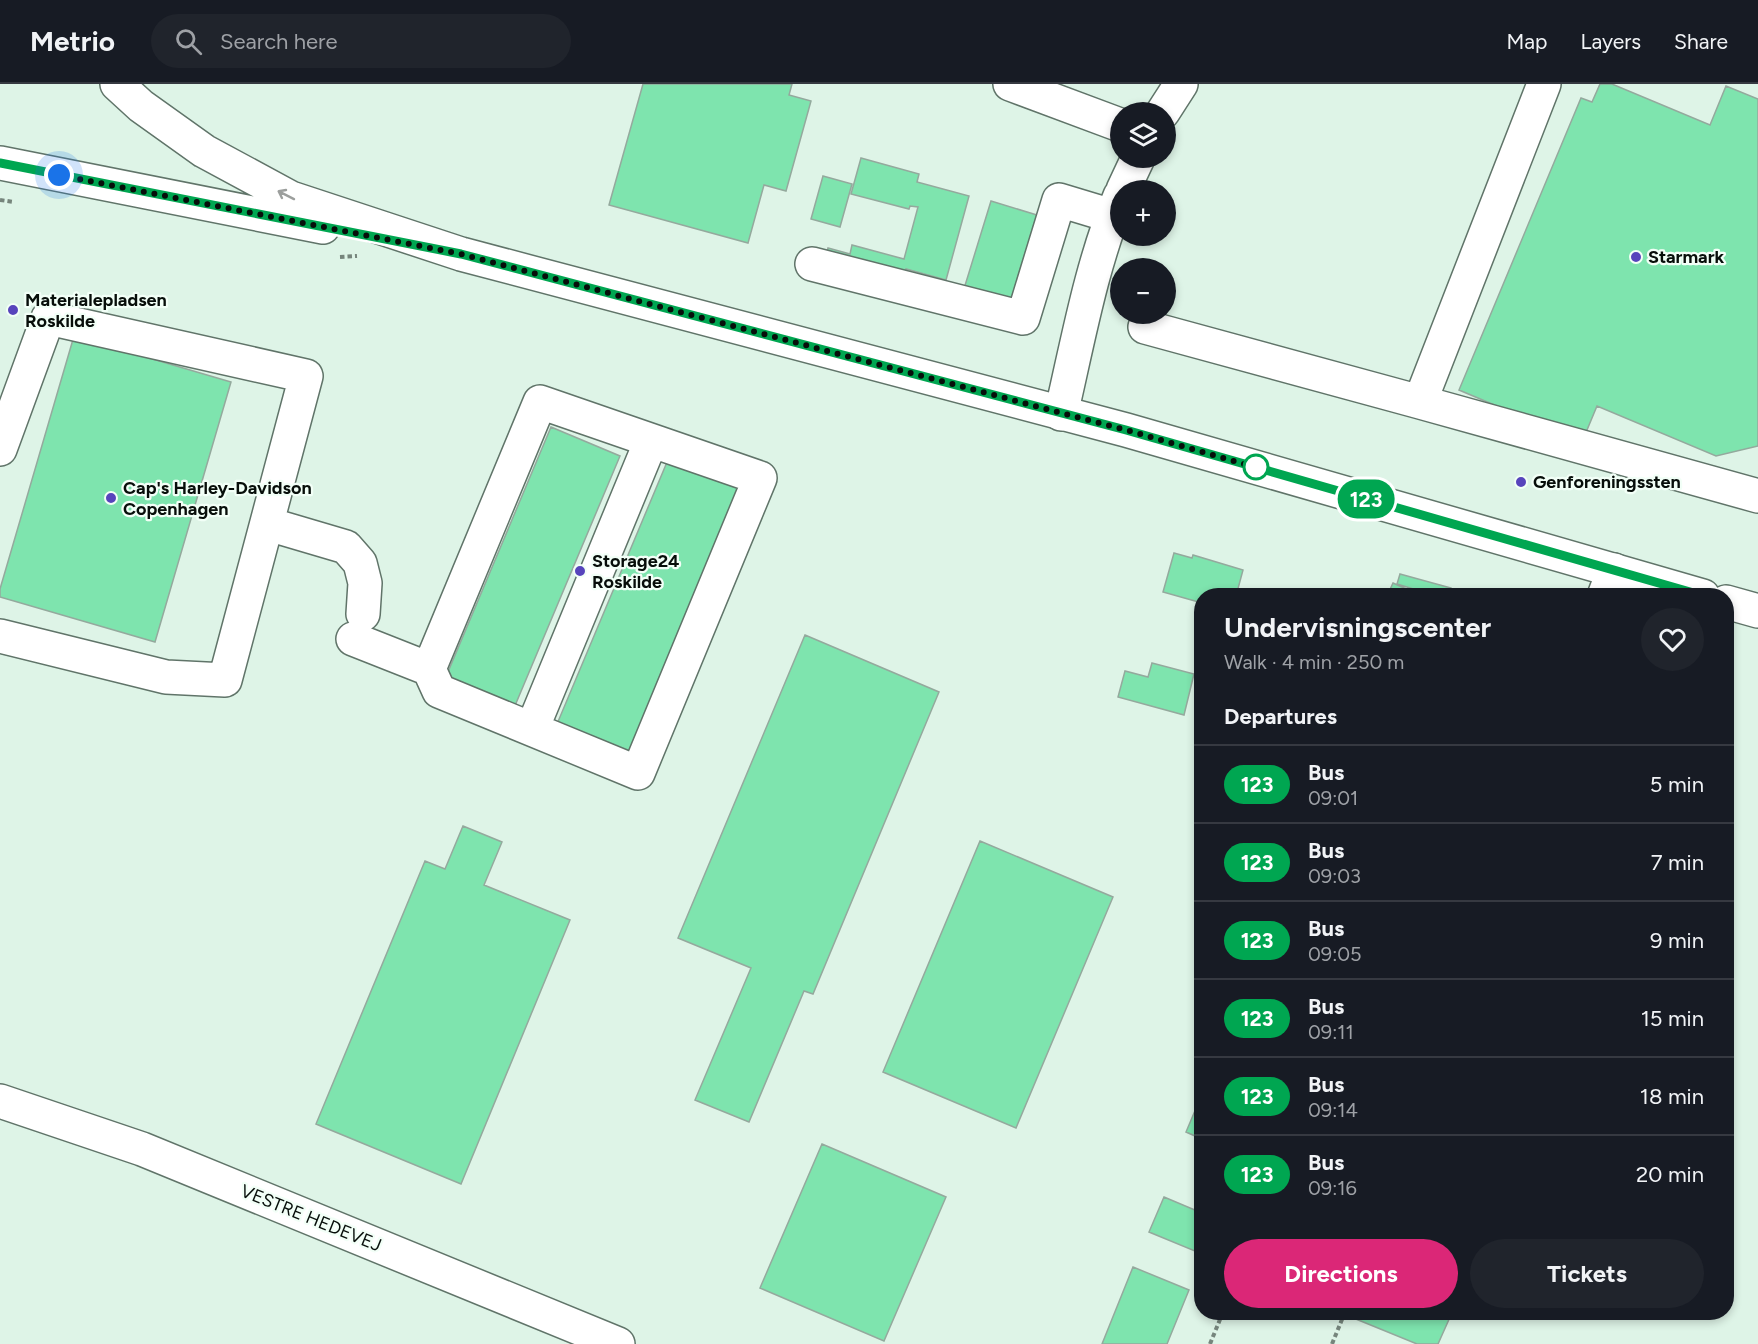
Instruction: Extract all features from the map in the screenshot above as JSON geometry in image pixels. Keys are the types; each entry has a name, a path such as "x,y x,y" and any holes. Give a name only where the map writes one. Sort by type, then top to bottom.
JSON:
{"main road":[{"path":"117,84 141,106 204,151 291,198 461,254 1126,430 1609,583 1645,588"},
{"path":"1010,84 1110,121"},
{"path":"1169,102 1181,84"},
{"path":"1420,402 1544,84"},
{"path":"0,163 461,254"},
{"path":"813,264 1023,318 1059,200 1110,201"},
{"path":"1061,414 1094,271 1110,224"},
{"path":"0,449 48,318 306,376 225,680 166,677 0,636"},
{"path":"1145,327 1758,496"},
{"path":"268,524 346,547 360,563 365,583 358,627 429,669 439,692 638,773 760,478 540,402 429,669"},
{"path":"532,729 651,441"},
{"path":"1734,604 1758,611"},
{"name":"VESTRE HEDEVEJ","path":"0,1101 142,1149 618,1344"}],"path":[{"path":"1210,1344 1220,1320"},
{"path":"1332,1344 1342,1320"}],"building":[{"path":"643,84 792,84 789,95 811,101 786,191 764,185 748,243 609,205"},
{"name":"Starmark","path":"1600,84 1612,84 1710,125 1726,86 1758,99 1758,446 1716,456 1597,406 1582,442 1459,390 1581,98 1592,102"},
{"path":"861,158 919,174 917,182 969,196 946,280 906,269 903,278 826,257 828,248 850,254 852,245 904,259 918,207 910,206 909,209 851,194"},
{"path":"823,176 852,184 840,227 811,219"},
{"path":"991,201 1037,215 1009,306 963,292"},
{"path":"74,336 231,382 155,642 0,597 0,589"},
{"path":"551,427 620,456 514,708 445,679"},
{"path":"670,455 741,484 628,754 557,724"},
{"path":"1174,553 1192,558 1193,555 1243,570 1238,588 1194,588 1194,601 1163,592"},
{"path":"1400,574 1451,588 1410,588 1397,584"},
{"path":"1393,583 1404,588 1391,588"},
{"path":"805,635 939,692 813,994 804,991 749,1122 695,1100 751,968 678,938"},
{"path":"1152,663 1194,674 1184,715 1118,697 1125,671 1148,677"},
{"path":"463,826 502,842 484,885 570,920 461,1184 316,1124 425,861 445,869"},
{"path":"980,841 1113,897 1016,1128 883,1072"},
{"path":"1194,1113 1194,1136 1186,1132"},
{"path":"822,1144 946,1197 884,1341 760,1288"},
{"path":"1164,1197 1194,1210 1194,1251 1149,1232"},
{"path":"1133,1267 1189,1290 1167,1344 1102,1344"},
{"path":"1358,1320 1449,1320 1438,1344 1417,1344"}],"bus line":[{"name":"123","path":"0,163 461,254 1126,430 1676,588"}],"place":[{"name":"Starmark","path":"1636,257"},
{"name":"Materialepladsen Roskilde","path":"13,310"},
{"name":"Genforeningssten","path":"1521,482"},
{"name":"Cap's Harley-Davidson Copenhagen","path":"111,498"},
{"name":"Storage24 Roskilde","path":"580,571"}],"route":[{"path":"59,175 461,254 1126,430 1261,469 1256,467"}]}
